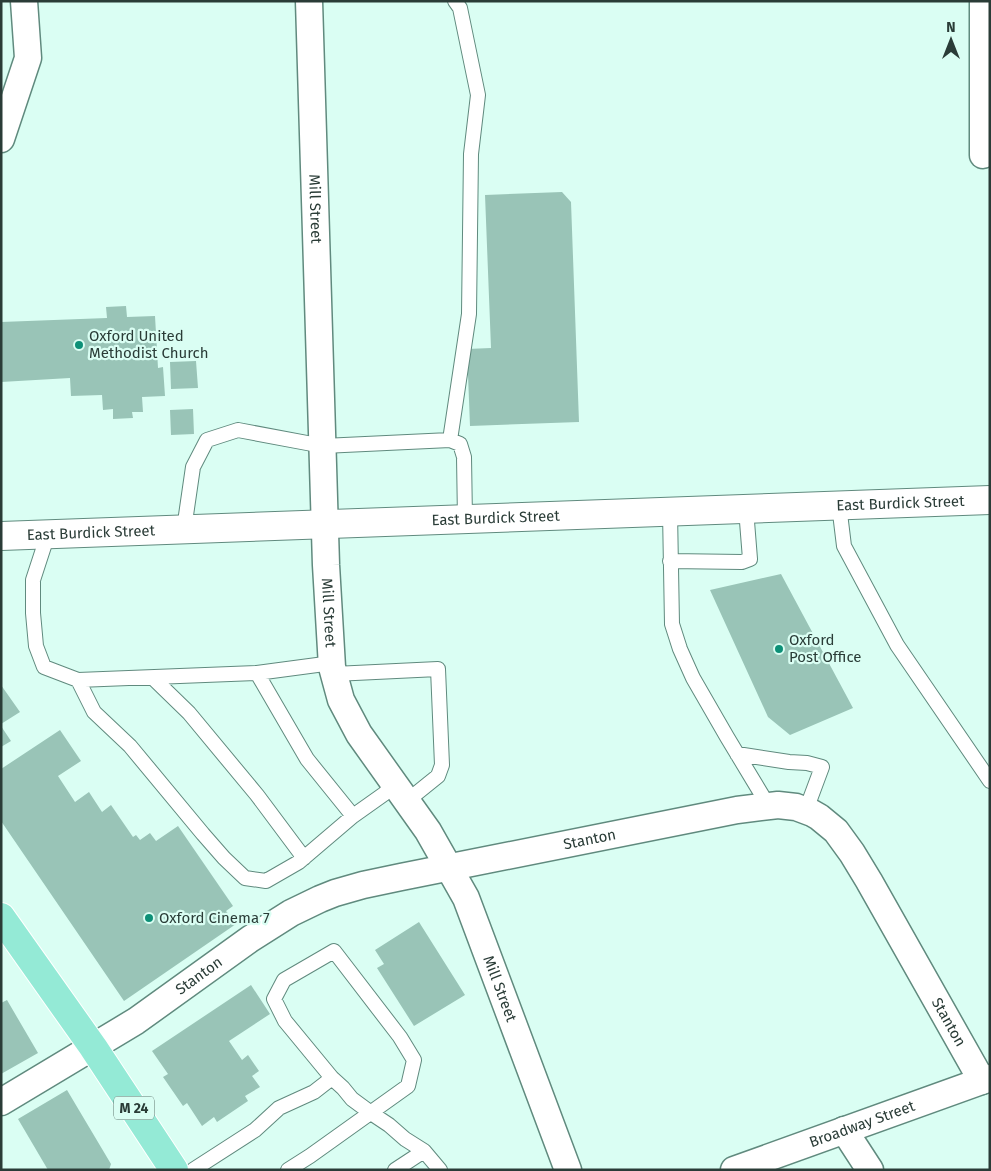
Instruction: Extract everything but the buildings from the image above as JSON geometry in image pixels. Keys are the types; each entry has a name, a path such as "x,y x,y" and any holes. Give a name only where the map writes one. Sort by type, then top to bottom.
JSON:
{"main road":[{"name":"East Burdick Street","path":"1,536 990,500"},
{"name":"M 24","path":"1,917 93,1047 174,1170"}],"street":[{"path":"1,139 28,58 24,1"},
{"name":"Mill Street","path":"309,1 326,565 333,669 341,700 359,734 428,831 466,898 568,1170"},
{"path":"983,1 983,155"},
{"name":"Stanton","path":"1,1102 136,1021 277,921 320,899 349,888 768,805 787,805 806,810 827,823 843,840 986,1080"},
{"name":"Broadway Street","path":"734,1170 986,1080"},
{"path":"844,1130 870,1170"}],"lane":[{"path":"450,440 469,314 472,154 478,95 460,8 454,1"},
{"path":"184,529 193,467 206,440 238,430 323,446 450,440 460,444 464,457 465,519"},
{"path":"839,506 844,546 897,645 990,781"},
{"path":"670,562 742,562 750,559 746,509"},
{"path":"670,512 672,624 677,641 694,678 768,805"},
{"path":"48,534 33,580 36,646 44,667 78,680 333,669 438,669 442,765 438,776 401,792 384,794 353,816 299,862 266,881 244,878 203,834 130,746 94,712 78,680"},
{"path":"258,673 307,759 353,816"},
{"path":"154,678 189,713 251,788 304,858"},
{"path":"737,754 822,766 806,810"},
{"path":"288,1170 310,1156 371,1113 408,1086 414,1060 400,1037 334,951 284,980 274,999 285,1021 352,1099 371,1113 389,1125 405,1139 424,1151 440,1170"},
{"path":"193,1170 255,1130 279,1108 314,1092 332,1078"},
{"path":"395,1170 424,1151"}],"place":[{"name":"Oxford United Methodist Church","path":"79,345"},
{"name":"Oxford Post Office","path":"779,649"},
{"name":"Oxford Cinema 7","path":"149,918"}]}
